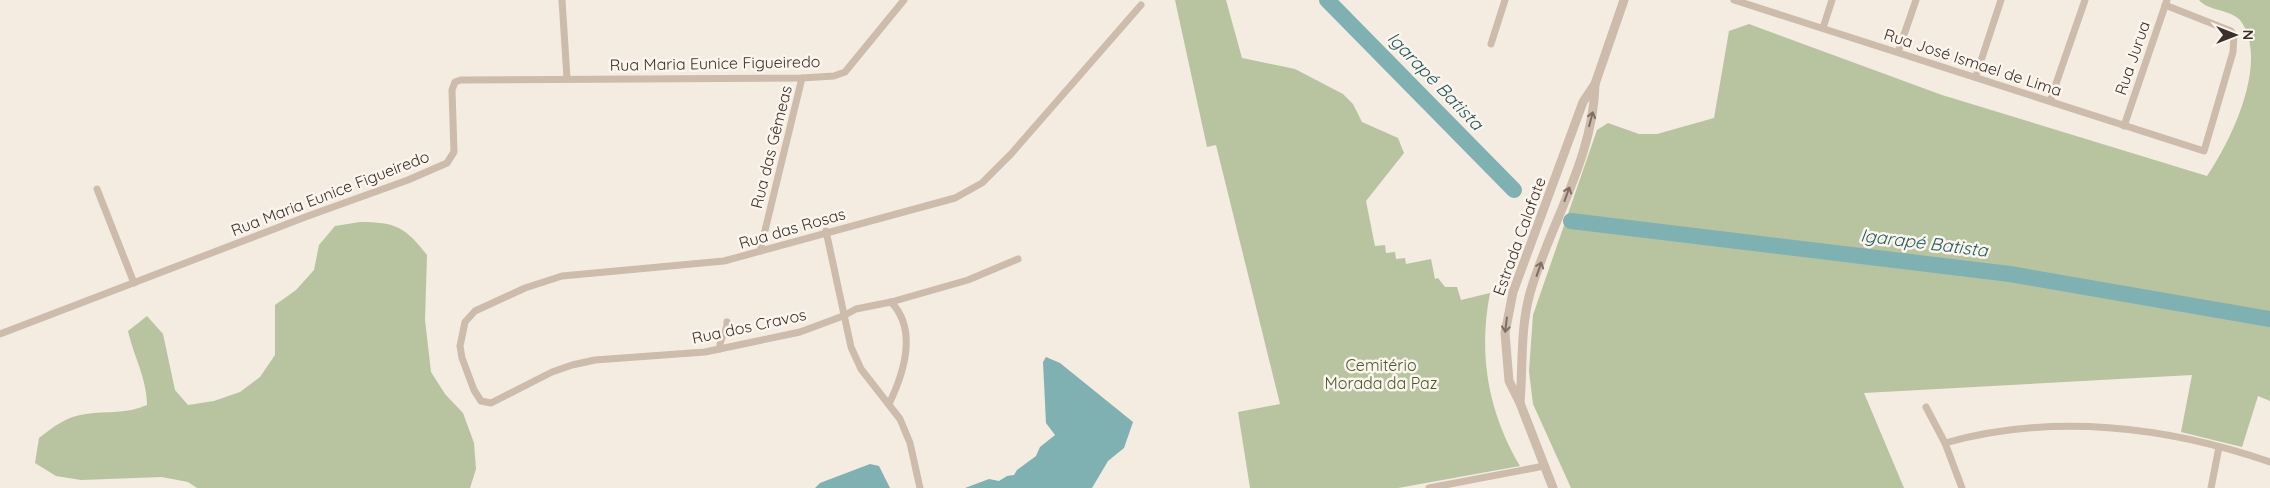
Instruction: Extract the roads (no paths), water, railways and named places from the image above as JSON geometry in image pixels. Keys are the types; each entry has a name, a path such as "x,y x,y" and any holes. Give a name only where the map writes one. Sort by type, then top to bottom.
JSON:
{"street":[{"path":"562,0 567,78"},
{"name":"Rua Maria Eunice Figueiredo","path":"0,334 408,180 447,162 454,152 451,97 453,86 458,81 469,79 567,78 802,78 839,75 850,68 904,0"},
{"path":"1491,44 1505,0"},
{"name":"Estrada Calafate","path":"1554,488 1520,403 1509,381 1505,333 1513,292 1538,229 1583,102 1595,84 1624,0"},
{"name":"Rua José Ismael de Lima","path":"1734,0 1747,2 2204,151 2233,52 2234,35 2231,31 2166,2"},
{"path":"1823,28 1832,0"},
{"path":"1898,52 1916,0"},
{"path":"1976,76 2001,0"},
{"path":"2050,101 2085,0"},
{"name":"Rua Jurua","path":"2124,126 2166,2"},
{"name":"Rua das Rosas","path":"485,403 479,399 474,390 460,346 467,318 481,308 552,278 706,264 955,198 974,189 1011,154 1141,5"},
{"name":"Rua das Gêmeas","path":"760,251 802,78"},
{"name":"Estrada Calafate","path":"1520,403 1522,351 1528,304 1582,154 1594,106 1595,84"},
{"path":"97,189 134,283"},
{"path":"826,231 844,316 856,359 900,419 910,443 920,488"},
{"name":"Rua dos Cravos","path":"485,403 492,403 552,372 595,360 682,355 800,332 844,316 856,309 891,302 968,280 1018,259"},
{"path":"889,404 900,378 906,347 903,320 891,302"},
{"path":"720,349 718,342 727,328 727,322"},
{"path":"1926,406 1945,443 1962,488"},
{"path":"1945,443 1972,436 2010,430 2083,426 2168,434 2270,462"},
{"path":"2211,488 2219,447"},
{"path":"1429,488 1544,466"}],"water":[{"path":"1046,357 1060,363 1133,422 1124,448 1108,461 1092,488 965,488 989,479 999,481 1007,476 1014,475 1017,470 1036,456 1040,447 1055,435 1046,423 1043,362"},
{"path":"870,464 879,466 890,488 815,488 820,483"}],"waterway":[{"name":"Igarapé Batista","path":"1327,0 1514,190"},
{"name":"Igarapé Batista","path":"1571,221 2010,274 2270,319"}],"park label":[{"name":"Cemitério Morada da Paz","path":"1381,374"}]}
